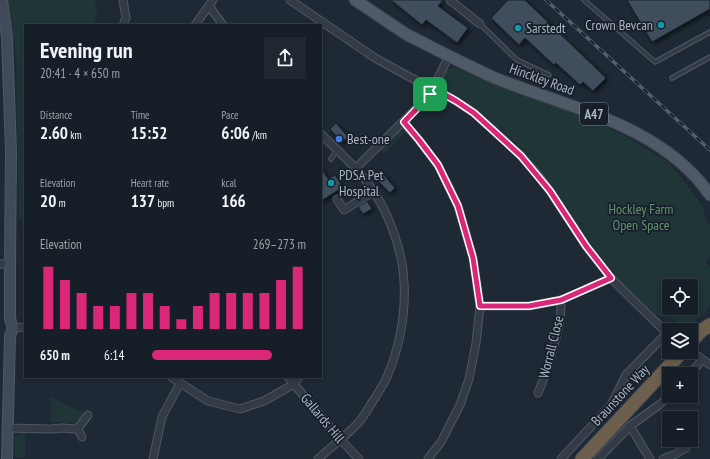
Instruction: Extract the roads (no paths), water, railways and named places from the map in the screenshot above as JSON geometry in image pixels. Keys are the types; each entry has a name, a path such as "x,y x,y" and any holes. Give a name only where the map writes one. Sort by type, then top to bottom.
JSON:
{"highway":[{"path":"698,336 710,317"},
{"name":"Braunstone Way","path":"582,459 676,359"}],"main road":[{"name":"Hinckley Road","path":"355,0 407,34 449,56 496,78 593,114 635,133 661,147 686,167 699,180 710,195"}],"street":[{"path":"2,0 7,37 11,152 5,264 10,319 13,328 10,336 5,378 7,459"},
{"path":"123,0 126,18 123,24"},
{"path":"290,0 375,58 433,88 474,113 521,156 550,191 586,246 611,278 662,328"},
{"path":"450,0 480,24"},
{"path":"196,24 211,3 222,24"},
{"path":"356,168 426,99 449,56"},
{"path":"404,122 438,165 458,206 473,258 480,306 476,343 468,379 460,404 441,442 428,459"},
{"path":"318,459 359,422 385,381 397,348 403,314 404,282 399,252 390,223 374,191 356,168 322,135"},
{"path":"337,199 344,210 374,191"},
{"path":"480,306 529,306 561,300 611,278"},
{"name":"Worrall Close","path":"538,393 550,358 559,324 561,300"},
{"path":"13,328 24,327"},
{"path":"561,459 611,405 626,375 662,340"},
{"path":"698,342 702,360 710,365"},
{"path":"696,367 702,360"},
{"path":"172,378 208,401 240,409 264,401 294,384 298,378"},
{"name":"Gallards Hill","path":"289,378 340,439 359,459"},
{"path":"153,459 162,416 180,383"},
{"path":"598,459 630,426 662,402"},
{"path":"7,428 75,429 80,426 88,415"},
{"path":"630,426 650,459"},
{"path":"77,428 82,437"},
{"path":"663,459 686,448"}],"lane":[{"path":"584,0 655,62 710,32"},
{"path":"480,24 517,60 549,75"},
{"path":"672,78 710,57"},
{"path":"330,159 338,150"}],"railway":[{"path":"546,0 710,150"}],"place":[{"name":"Crown Bevcan","path":"661,25"},
{"name":"Sarstedt","path":"518,28"},
{"name":"Best-one","path":"339,139"},
{"name":"PDSA Pet Hospital","path":"331,183"}],"park label":[{"name":"Hockley Farm Open Space","path":"641,218"}]}
